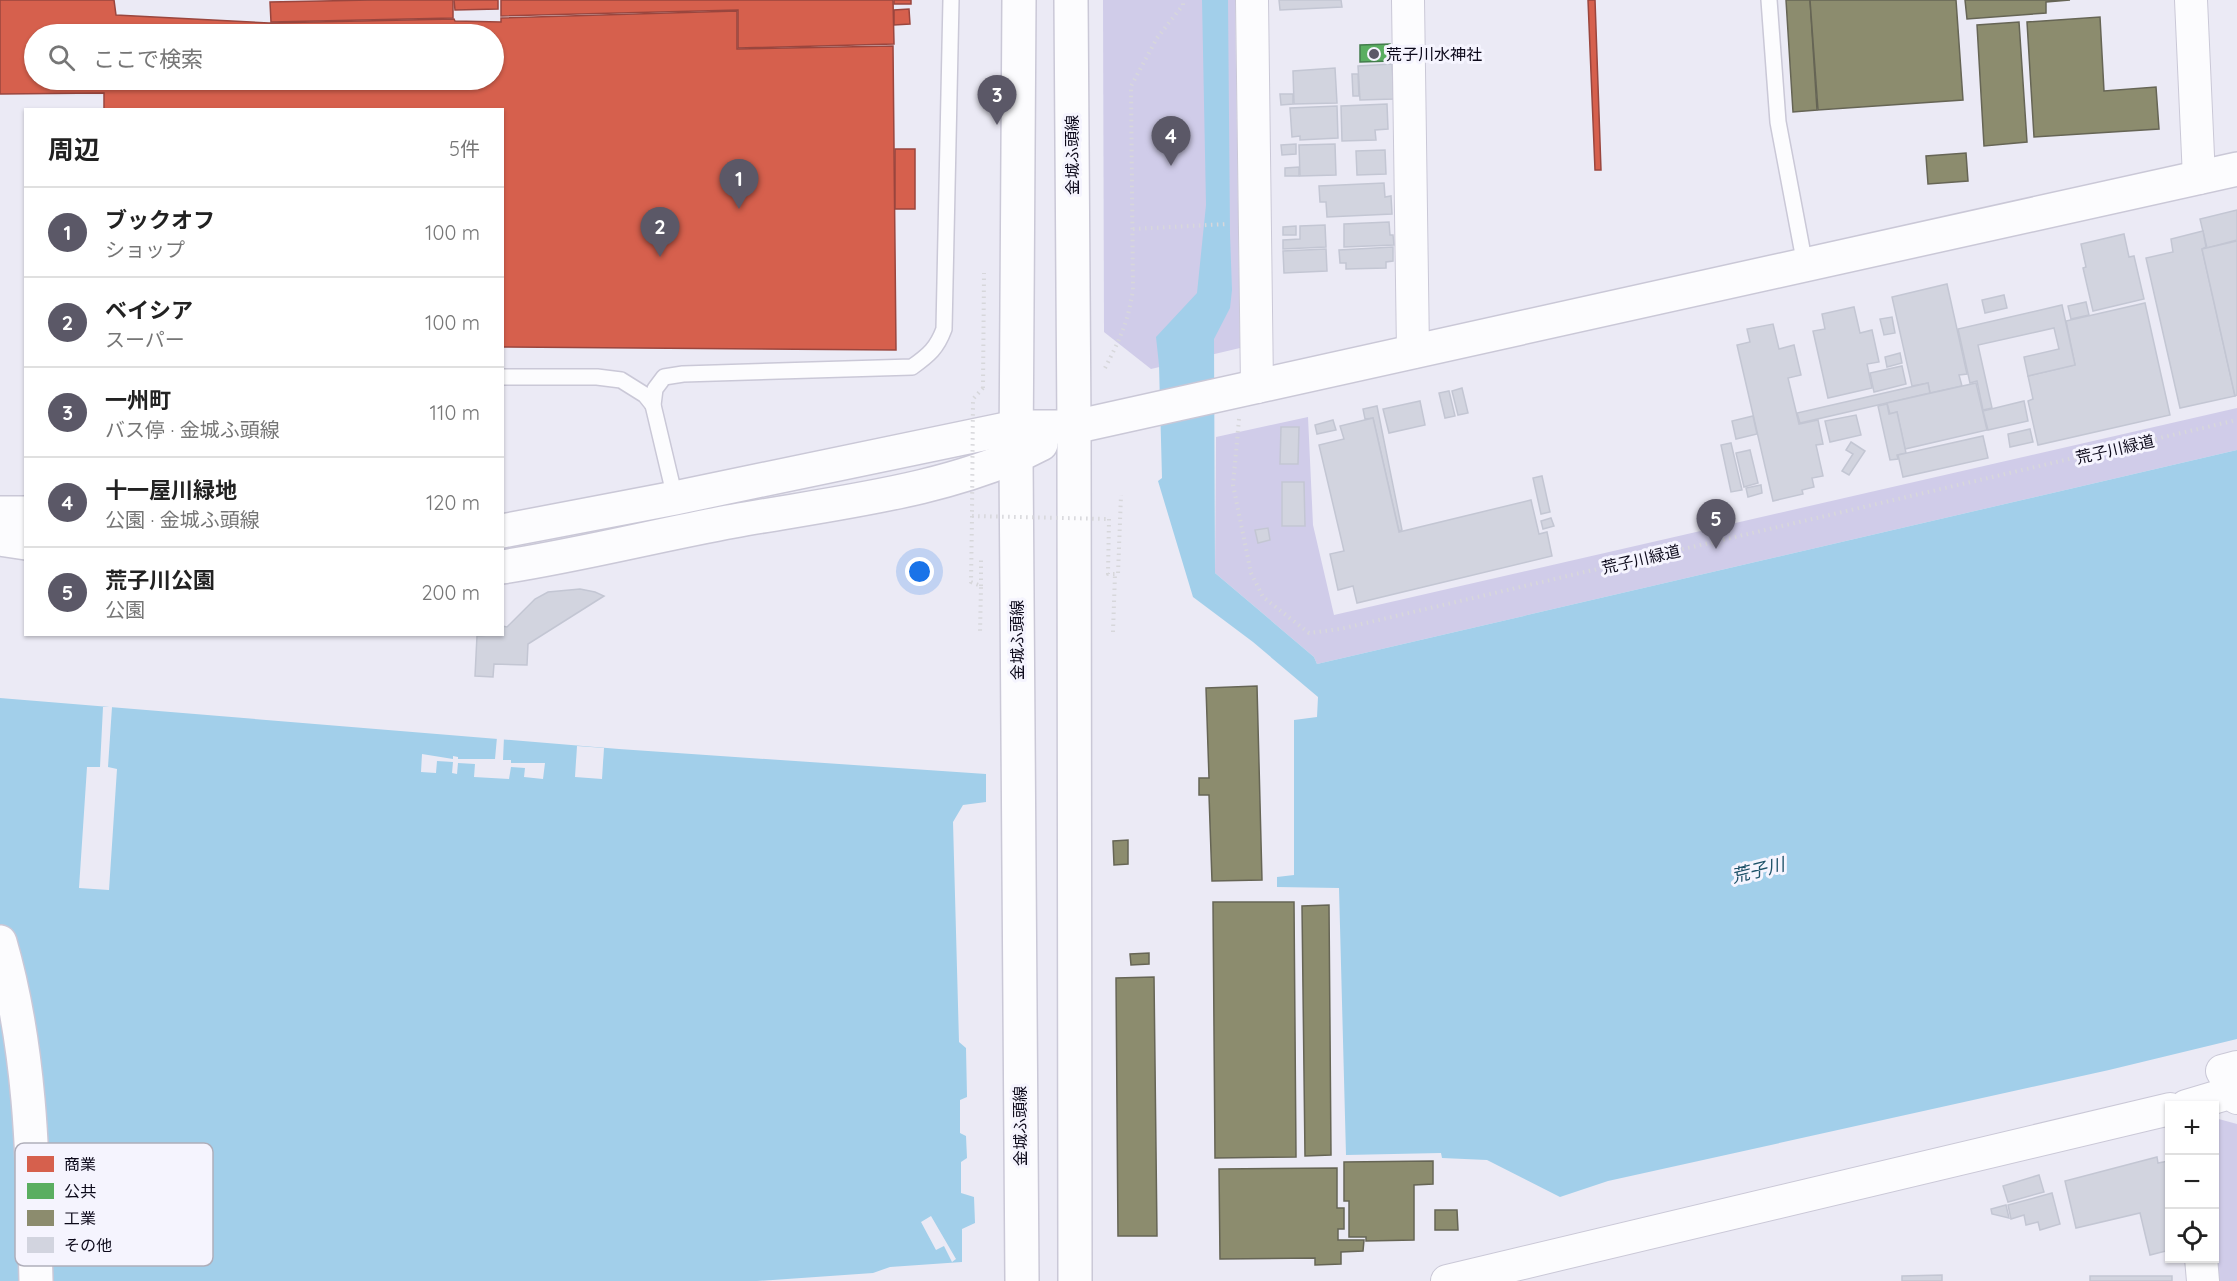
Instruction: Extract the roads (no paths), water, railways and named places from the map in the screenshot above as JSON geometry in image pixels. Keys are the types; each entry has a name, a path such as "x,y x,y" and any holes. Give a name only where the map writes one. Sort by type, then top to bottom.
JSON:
{"street":[{"name":"金城ふ頭線","path":"1019,0 1016,442 1022,1281"},
{"name":"金城ふ頭線","path":"1071,0 1075,1281"},
{"path":"1240,390 1252,0"},
{"path":"1408,0 1413,352"},
{"path":"2191,0 2199,178"},
{"path":"504,531 675,498 1016,442 1074,427 2237,169"},
{"path":"504,567 683,530 927,486 1016,442"},
{"path":"0,513 24,513"},
{"path":"0,540 24,543"},
{"path":"0,942 17,1015 28,1090 30,1143"},
{"path":"2197,1101 2236,1086"},
{"path":"1447,1281 2165,1110"},
{"path":"2201,1263 2203,1281"},
{"path":"35,1266 36,1281"}],"lane":[{"path":"683,530 654,405 655,389 664,377 683,374 912,367 927,357 938,344 944,329 951,0"},
{"path":"1770,0 1778,122 1806,265"},
{"path":"504,377 597,376 621,380 645,395 654,405"}],"water":[{"name":"荒子川","path":"1202,0 1228,0 1232,290 1230,308 1214,339 1215,573 1314,657 1317,664 2237,450 2237,1039 2109,1070 1608,1181 1560,1197 1487,1160 1442,1158 1441,1153 1346,1155 1339,888 1277,887 1277,877 1294,875 1294,720 1317,717 1318,697 1253,642 1193,597 1158,481 1162,478 1159,365 1156,337 1197,293 1206,205"},
{"path":"0,698 619,749 986,774 986,802 963,805 953,822 959,1042 966,1048 967,1097 960,1100 960,1133 966,1136 967,1158 961,1162 961,1193 974,1197 975,1223 962,1229 962,1262 890,1267 873,1273 757,1281 0,1281"}],"place":[{"name":"荒子川水神社","path":"1374,54"},
{"name":"一州町","path":"997,125"},
{"name":"十一屋川緑地","path":"1171,166"},
{"name":"ブックオフ","path":"739,209"},
{"name":"ベイシア","path":"660,257"},
{"name":"荒子川公園","path":"1716,549"}]}
